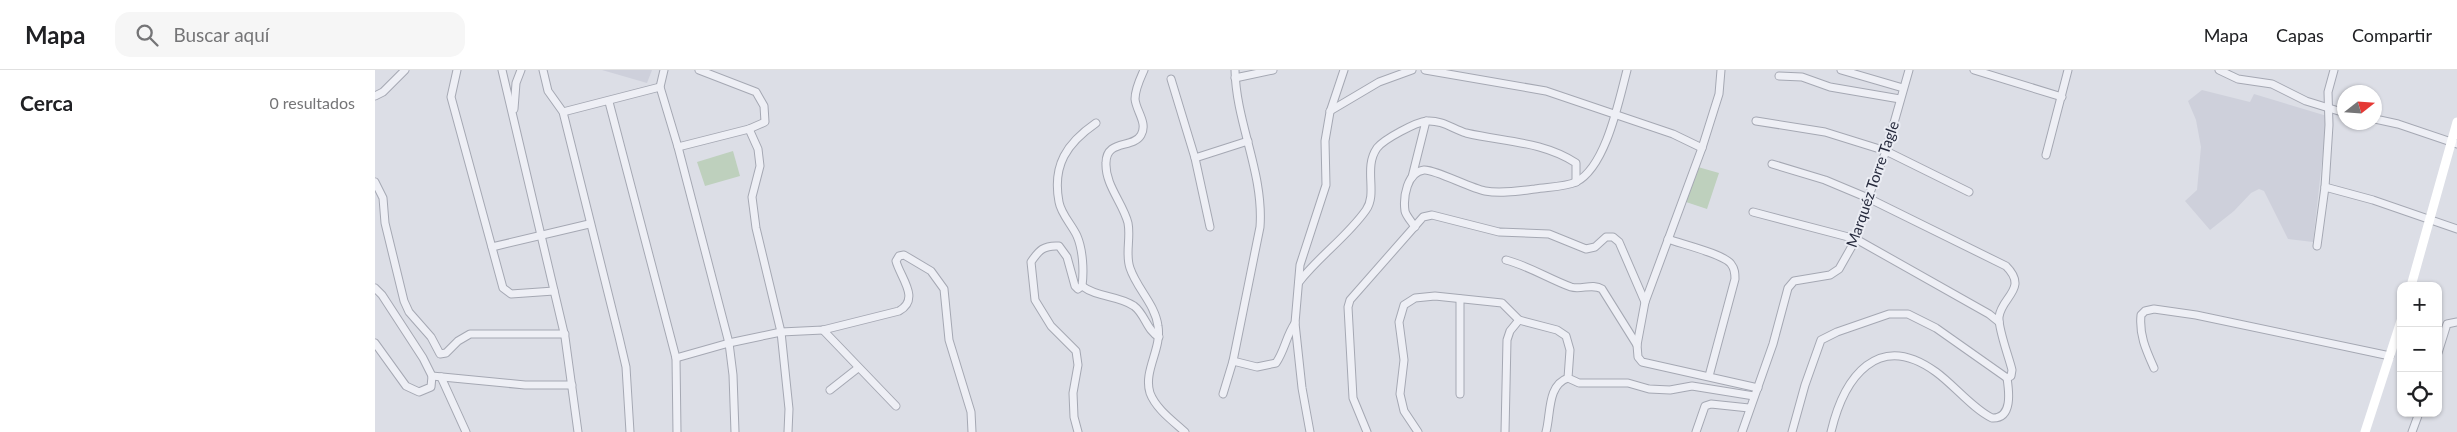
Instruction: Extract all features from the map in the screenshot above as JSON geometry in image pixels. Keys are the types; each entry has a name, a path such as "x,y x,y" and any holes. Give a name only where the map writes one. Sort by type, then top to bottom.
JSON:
{"street":[{"path":"375,96 383,92 405,70"},
{"path":"457,70 451,97 503,288 511,294 554,291"},
{"path":"502,70 565,334 578,432"},
{"path":"513,117 516,83 521,70"},
{"path":"664,70 660,87 678,147 729,342 733,375 735,432"},
{"path":"678,147 749,130 765,122 761,98 756,92 699,70"},
{"path":"1144,70 1137,86 1135,100 1144,125 1142,133 1136,141 1112,149 1107,156 1105,164 1110,182 1127,222 1130,268 1157,319 1159,337 1149,378 1149,391 1165,414 1185,432"},
{"path":"1223,394 1233,361 1260,226 1261,209 1235,74 1273,70"},
{"path":"1310,432 1301,388 1295,323 1300,265 1326,185 1325,141 1330,112 1344,70"},
{"path":"1330,112 1379,82 1412,70"},
{"path":"1425,70 1545,91 1616,113 1673,134 1702,148"},
{"path":"1412,177 1426,170 1466,186 1488,192 1525,190 1576,182 1596,163 1616,113 1627,70"},
{"path":"1721,70 1719,94 1702,148 1645,302 1637,345 1638,357 1643,362 1758,388"},
{"path":"1841,70 1903,88"},
{"name":"Marquéz Torre Tagle","path":"1742,432 1773,344 1788,288 1794,281 1830,275 1839,269 1856,239 1868,198 1886,151 1909,70"},
{"path":"1974,70 2061,97"},
{"path":"2046,155 2069,70"},
{"path":"2219,70 2238,79 2272,84 2306,101 2337,110"},
{"path":"2317,246 2325,187 2329,108 2328,92 2334,70"},
{"path":"543,71 549,91 563,112 589,224 626,368 630,432"},
{"path":"1779,76 1802,77 1830,87 1900,99"},
{"path":"1171,79 1195,158 1210,227"},
{"path":"563,112 609,102 660,87"},
{"path":"609,102 676,358 677,432"},
{"path":"1756,120 1825,132 1886,151 1969,192"},
{"path":"1299,282 1311,267 1348,232 1368,208 1371,194 1370,162 1378,146 1413,125 1426,121 1440,122 1465,132 1546,148 1575,163 1576,182"},
{"path":"1415,227 1405,213 1404,193 1412,177 1426,121"},
{"path":"2382,121 2454,142"},
{"path":"2412,282 2454,142 2457,122"},
{"path":"1082,286 1078,238 1059,203 1058,179 1065,152 1079,135 1096,123"},
{"path":"749,130 758,149 760,166 752,197 755,228 781,332 789,409 788,432"},
{"path":"1195,158 1248,141"},
{"path":"1772,164 1825,180 1868,198 2006,266 2013,274 2015,287 2002,308 1999,322 2013,372 2007,378 2006,412 2002,416 1992,418 1923,363 1899,356 1880,358 1866,366 1841,397 1831,432"},
{"path":"375,182 383,198 385,223 404,301 409,312 431,337 440,354 446,354 458,341 470,334 565,334"},
{"path":"2325,187 2373,200 2457,229"},
{"path":"1753,212 1856,239 1989,314 1999,322"},
{"path":"1367,432 1353,398 1348,307 1350,300 1423,217 1431,215 1499,232 1549,234 1586,249 1595,247 1606,237 1613,237 1619,242 1645,302"},
{"path":"492,247 589,224"},
{"path":"1668,239 1709,252 1730,262 1734,270 1735,279 1709,376"},
{"path":"1078,432 1074,417 1073,393 1078,365 1076,351 1051,326 1035,300 1031,262 1039,250 1050,245 1059,246 1067,257 1075,286 1078,289 1082,286"},
{"path":"676,358 729,342 781,332 823,330 899,311 905,307 909,300 909,291 897,264 899,256 907,256 931,271 944,289 949,340 971,412 972,432"},
{"path":"1506,260 1523,264 1571,286 1598,286 1637,345"},
{"path":"1082,286 1094,293 1121,299 1131,304 1141,312 1155,335 1159,337"},
{"path":"375,288 391,309 432,376 431,387 425,391 416,392 406,386 375,342"},
{"path":"1418,432 1404,411 1400,394 1404,360 1399,322 1404,305 1415,298 1435,296 1503,304 1519,320 1557,330 1566,336 1570,350 1568,378"},
{"path":"1460,299 1460,394"},
{"path":"2154,368 2143,342 2141,315 2145,311 2154,309 2204,316 2390,356"},
{"path":"1792,432 1805,385 1821,340 1837,332 1889,314 1908,314 1936,328 2007,378"},
{"path":"1505,432 1507,340 1510,331 1519,320"},
{"path":"2442,340 2447,324 2457,322"},
{"path":"1233,361 1257,366 1276,363 1284,351 1288,333 1295,323"},
{"path":"2365,432 2399,327"},
{"path":"823,330 896,406"},
{"path":"830,390 858,368"},
{"path":"432,376 525,385 572,385"},
{"path":"441,377 466,432"},
{"path":"1568,378 1579,383 1627,383 1649,389 1671,390 1693,386 1755,396"},
{"path":"1546,432 1555,389 1560,382 1568,378"},
{"path":"1696,432 1705,406 1711,404 1749,408"},
{"path":"2412,432 2418,417"}],"shaded area":[{"path":"602,70 652,70 647,83"},
{"path":"2202,90 2250,102 2254,94 2327,116 2313,242 2288,239 2264,191 2259,189 2251,193 2234,211 2210,230 2185,201 2197,190 2201,147 2196,120 2188,101"}],"green space":[{"path":"733,151 740,176 705,186 697,162"},
{"path":"1698,167 1719,173 1707,209 1686,202"}]}
